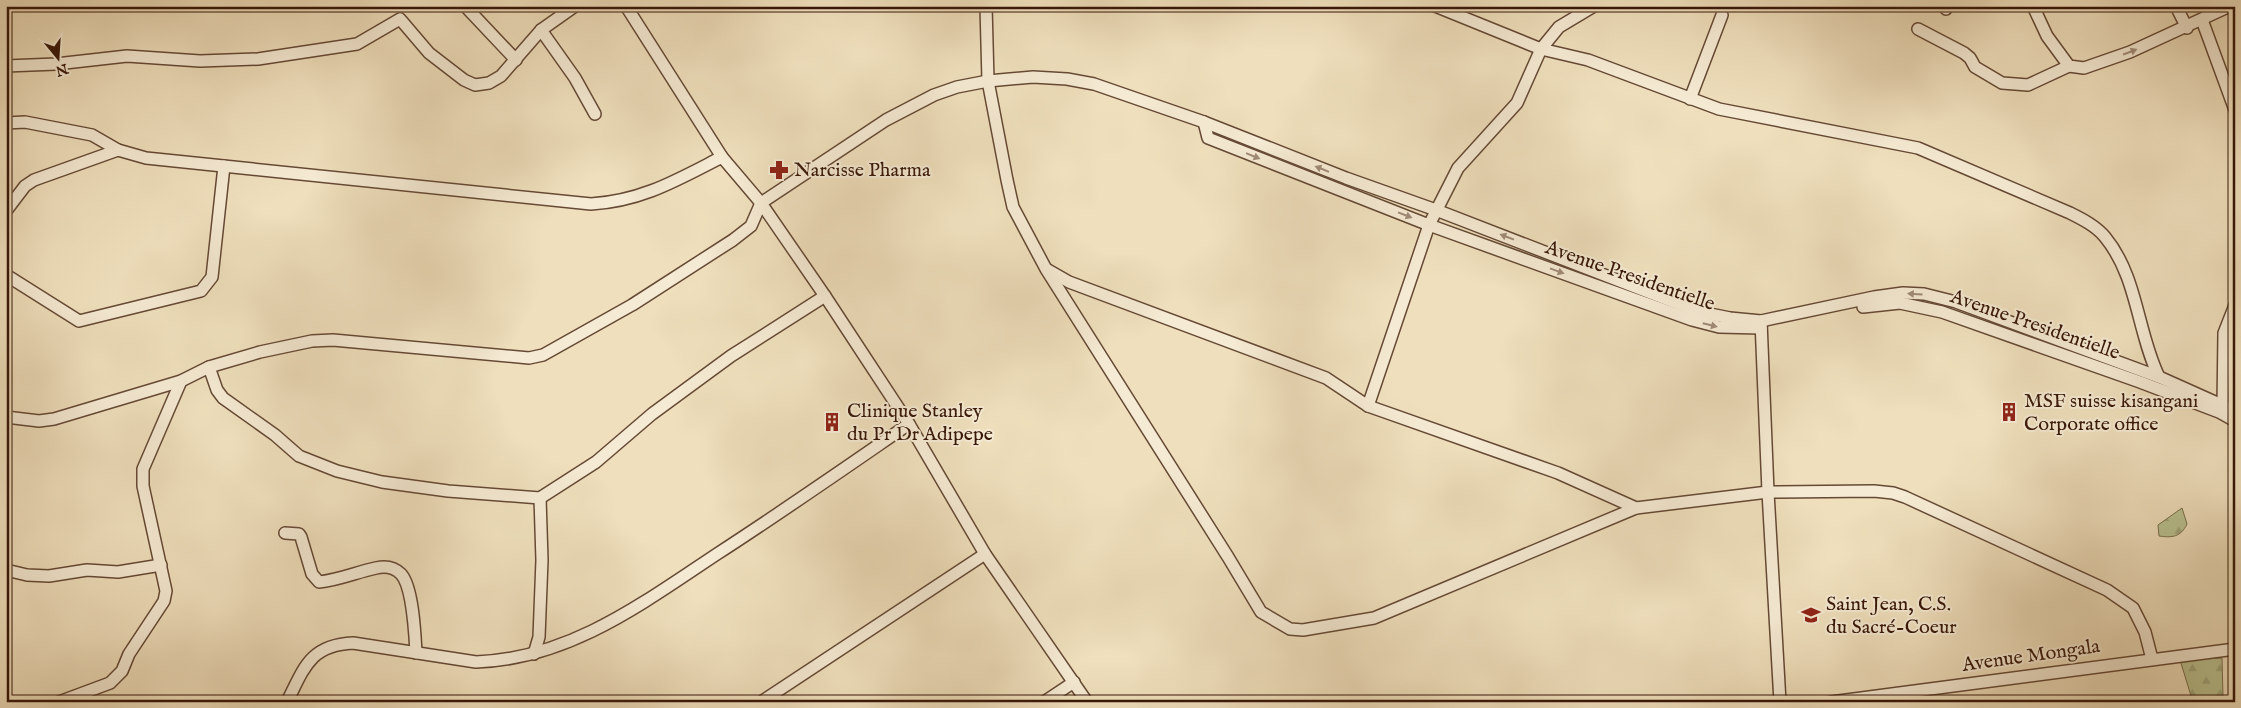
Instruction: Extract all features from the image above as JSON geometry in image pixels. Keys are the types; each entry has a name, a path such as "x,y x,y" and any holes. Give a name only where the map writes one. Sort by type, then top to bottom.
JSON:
{"street":[{"path":"465,6 516,60"},
{"path":"6,66 56,64 127,56 200,61 275,56 357,44 400,19 429,53 464,80 475,85 489,83 501,76 540,30 575,6"},
{"path":"626,6 722,157 761,203 825,296 908,424 985,554 1087,702"},
{"path":"986,6 988,81 1013,207 1046,269 1261,612 1290,629 1303,630 1374,618 1636,508 1768,492 1874,491 1893,493 1906,497 2107,590 2133,608 2146,632 2152,659"},
{"path":"1435,6 1541,48 1588,60 1690,99 1741,116 1868,137 1918,148 2070,213 2089,223 2104,236 2114,251 2136,299 2152,364 2159,377"},
{"path":"1368,406 1429,225 1458,168 1517,103 1541,48 1559,28 1594,6"},
{"path":"2033,6 2047,36 2070,66"},
{"path":"2176,6 2187,28"},
{"path":"1918,29 1964,53 1970,58 1976,68 2002,83 2028,85 2070,66 2084,68 2130,52 2187,28 2230,6"},
{"path":"1690,99 1722,15"},
{"path":"2202,20 2235,110"},
{"path":"540,30 574,78 595,114"},
{"name":"Avenue Presidentielle","path":"761,203 909,106 956,87 1033,76 1094,84 1204,122 1700,312 1761,324"},
{"name":"Avenue Presidentielle","path":"1204,122 1208,138 1429,225 1692,320 1719,327 1761,324 1903,293 1924,294 1956,302 2143,378 2235,421"},
{"path":"6,123 41,124 92,135 118,150 146,158 591,204 614,203 636,198 657,190 722,157"},
{"path":"6,211 25,186 34,180 118,150"},
{"path":"6,275 79,321 201,291 212,277 224,166"},
{"path":"1339,190 1346,178"},
{"path":"6,417 39,421 54,419 182,381 209,367 287,346 333,340 529,358 543,355 632,305 733,240 750,226 761,203"},
{"path":"1046,269 1078,286 1326,378 1368,406 1558,473 1636,508"},
{"path":"209,367 217,390 223,398 275,435 299,456 337,471 382,482 448,491 540,498 596,462 652,414 732,356 825,296"},
{"name":"Avenue Presidentielle","path":"1875,300 1952,314 2143,378 2159,377 2235,411"},
{"path":"1952,314 1956,302"},
{"path":"2223,405 2224,333 2235,304"},
{"path":"1761,324 1780,702"},
{"path":"59,702 110,683 117,678 129,654 164,601 166,591 143,486 143,469 182,381"},
{"path":"287,702 304,666 320,650 335,644 353,643 476,662 496,662 534,654 591,633 620,618 908,424"},
{"path":"534,654 540,637 542,560 540,498"},
{"path":"285,533 299,534 312,574 319,582 378,568 393,568 402,575 408,591 415,630 416,653"},
{"path":"761,702 985,554"},
{"path":"6,570 27,575 49,576 88,570 118,572 161,565"},
{"name":"Avenue Mongala","path":"1831,702 1875,699 2152,659 2235,649"},
{"path":"1044,702 1074,682"}],"green space":[{"path":"2182,508 2187,524 2182,532 2172,537 2159,536 2158,525"},
{"path":"2222,658 2223,697 2210,698 2210,702 2195,702 2192,699 2180,660"}],"place":[{"name":"Narcisse Pharma","path":"779,170"},
{"name":"MSF suisse kisangani Corporate office","path":"2009,412"},
{"name":"Clinique Stanley du Pr Dr Adipepe","path":"832,422"},
{"name":"Saint Jean, C.S. du Sacré-Coeur","path":"1811,615"}]}
